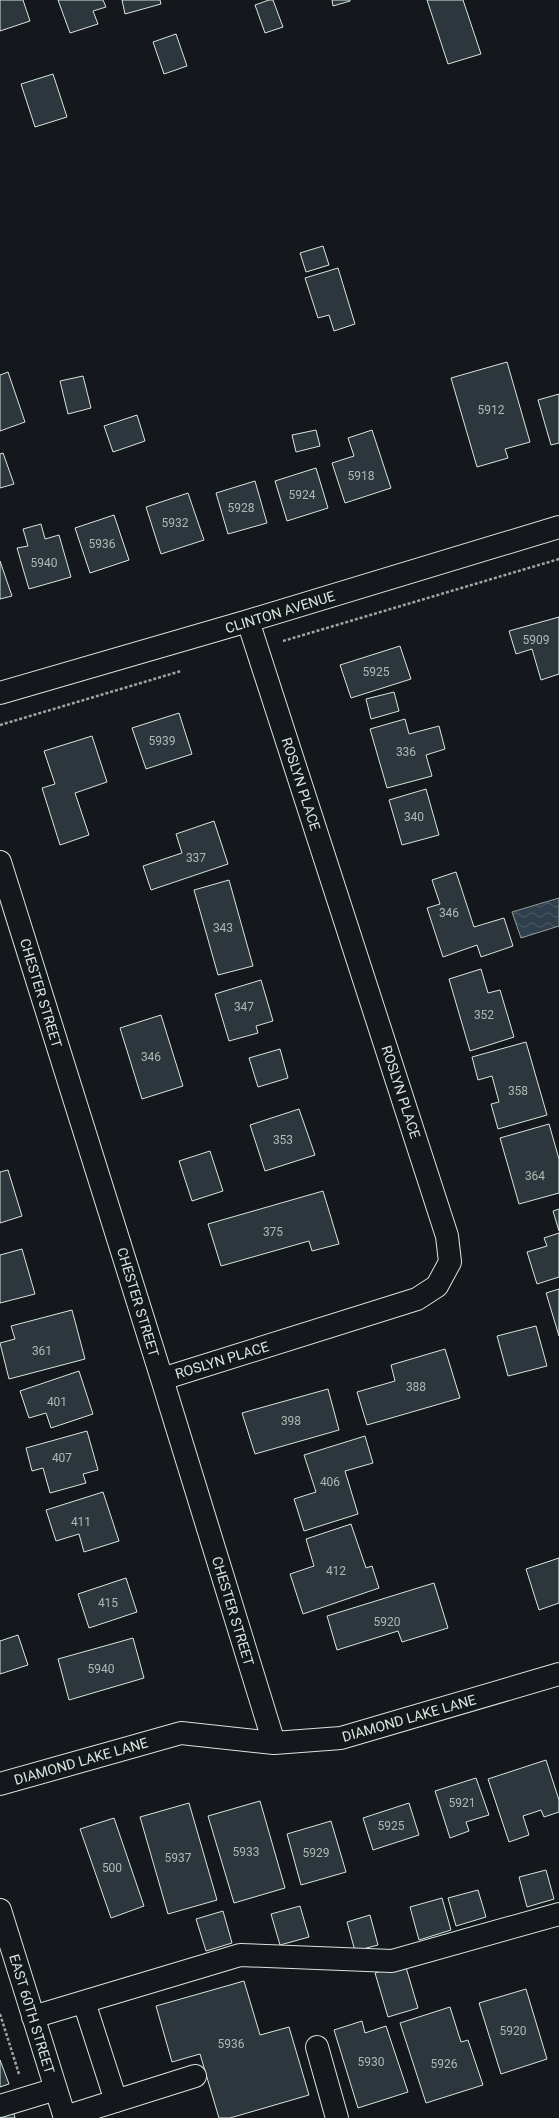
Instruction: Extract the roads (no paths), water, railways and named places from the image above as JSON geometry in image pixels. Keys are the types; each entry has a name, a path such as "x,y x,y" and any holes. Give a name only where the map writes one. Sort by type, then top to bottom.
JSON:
{"street":[{"name":"CLINTON AVENUE","path":"0,692 248,621 559,527"},
{"name":"ROSLYN PLACE","path":"162,1379 417,1299 437,1286 450,1262 447,1236 248,621"},
{"name":"CHESTER STREET","path":"0,862 274,1742"},
{"name":"DIAMOND LAKE LANE","path":"0,1784 181,1733 274,1742 341,1738 559,1674"},
{"name":"EAST 60TH STREET","path":"0,1910 65,2118"},
{"path":"33,2017 240,1955 392,1961 559,1914"},
{"path":"84,2002 116,2101"},
{"path":"317,2047 338,2118"},
{"path":"65,2118 195,2076"},
{"path":"0,2106 56,2089"}],"water":[{"path":"559,898 559,926 521,938 512,912"}]}
